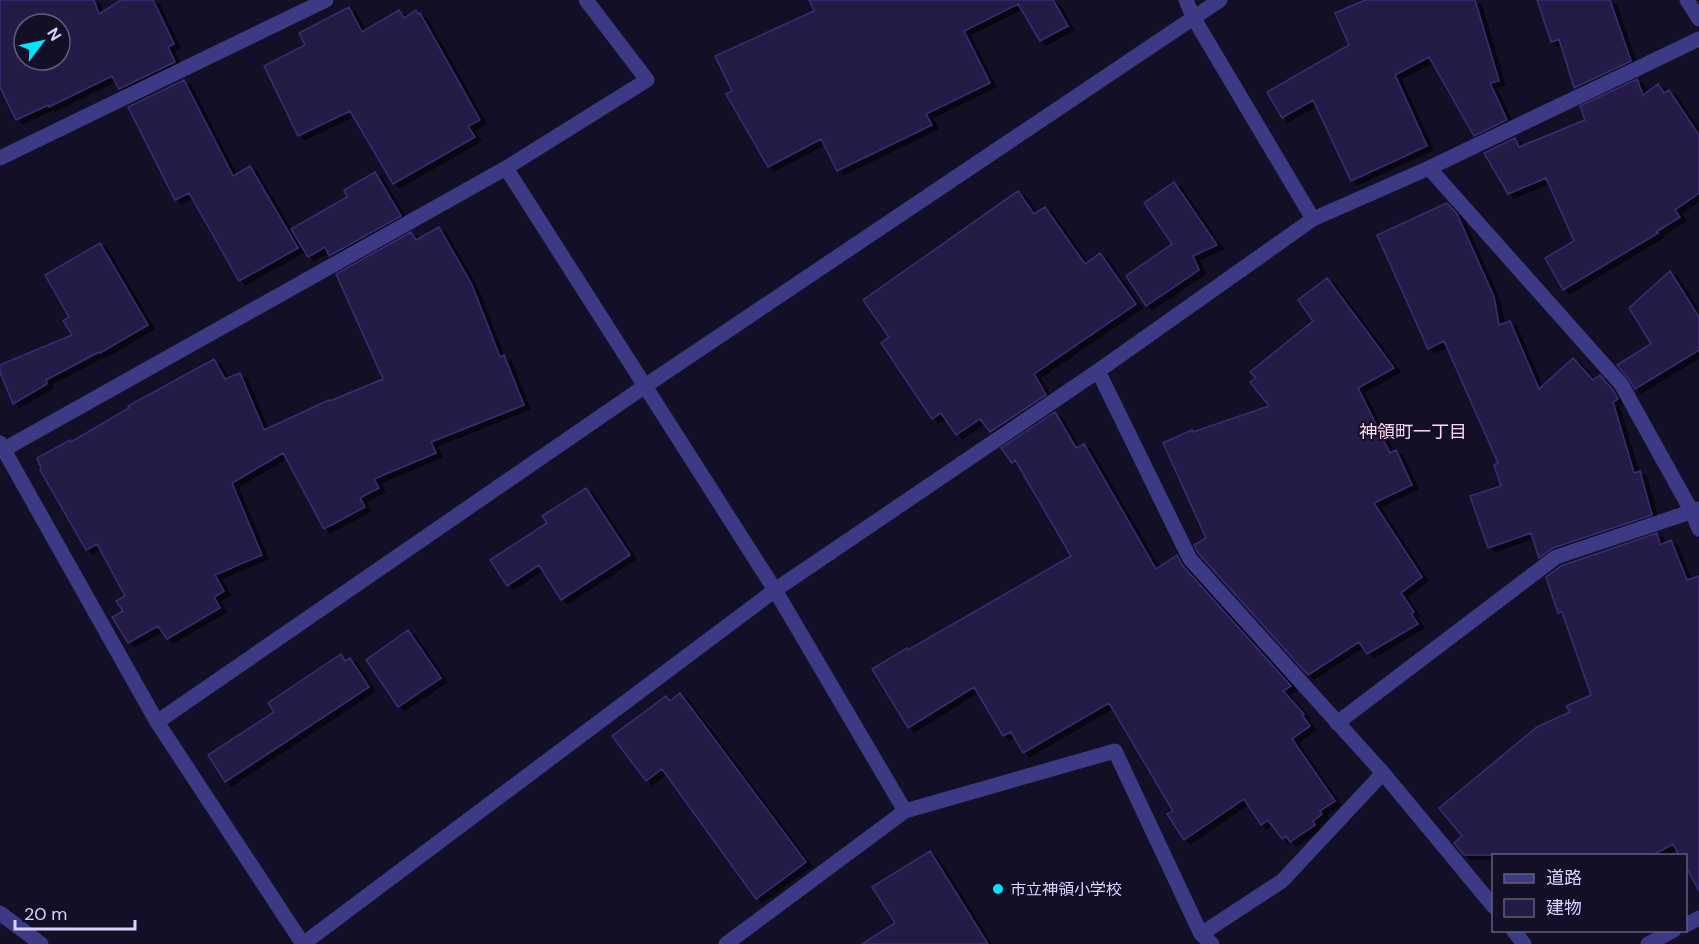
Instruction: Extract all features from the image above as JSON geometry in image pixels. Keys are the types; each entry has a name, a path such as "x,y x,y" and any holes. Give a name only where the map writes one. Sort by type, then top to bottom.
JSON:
{"street":[{"path":"0,158 326,0"},
{"path":"586,0 646,80 506,168 1,447 157,722 303,944 775,590 1098,371 1313,219 1429,168 1699,39"},
{"path":"1186,0 1193,17 1313,219"},
{"path":"157,722 645,386 1220,0"},
{"path":"1687,0 1699,20"},
{"path":"506,168 775,590 905,812"},
{"path":"1429,168 1621,384 1696,510 1699,529"},
{"path":"1098,371 1190,559 1383,773 1492,905"},
{"path":"1337,723 1556,557 1696,510"},
{"path":"726,944 905,812 1115,751 1206,939 1282,880 1383,773"},
{"path":"0,913 41,944"},
{"path":"1515,932 1524,944"},
{"path":"1648,944 1670,932"}],"building":[{"path":"0,0 94,0 99,14 121,0 153,0 174,44 168,47 175,62 119,89 112,76 49,107 48,105 16,120 0,87"},
{"path":"809,0 1053,0 1068,26 1040,41 1018,4 964,31 990,83 926,114 932,125 837,171 821,139 768,167 726,94 732,91 715,56 814,11"},
{"path":"1365,0 1475,0 1499,81 1490,83 1507,120 1474,136 1429,57 1395,75 1427,146 1351,181 1313,100 1282,118 1267,92 1349,45 1335,13"},
{"path":"1537,0 1610,0 1631,61 1574,88 1559,39 1551,42"},
{"path":"349,7 362,32 399,10 404,18 416,10 418,14 420,13 480,120 468,126 475,137 393,184 350,111 298,136 264,66 305,45 299,33"},
{"path":"1637,79 1643,95 1658,84 1664,93 1669,90 1699,135 1699,193 1675,210 1680,217 1656,232 1658,233 1563,290 1545,258 1574,241 1546,178 1508,194 1484,153 1515,138 1519,147 1585,120 1580,106"},
{"path":"184,80 233,176 250,166 298,248 239,281 189,193 175,200 128,107"},
{"path":"375,172 401,216 329,256 325,247 308,257 291,229 347,197 344,190"},
{"path":"1174,182 1217,245 1193,256 1199,270 1146,306 1126,276 1172,244 1144,203"},
{"path":"1018,191 1034,214 1045,207 1085,264 1100,253 1136,304 1034,374 1046,395 990,432 980,419 956,435 941,413 932,419 881,343 889,337 863,300"},
{"path":"1447,203 1457,214 1494,297 1499,325 1510,321 1539,389 1573,358 1593,380 1600,375 1613,390 1618,399 1613,402 1634,473 1640,471 1652,515 1553,548 1539,558 1531,533 1488,548 1470,496 1501,486 1494,465 1498,463 1444,341 1428,349 1377,235"},
{"path":"439,227 472,285 500,357 504,355 524,405 431,442 436,453 374,479 379,488 360,498 365,507 324,529 283,453 232,483 262,555 215,575 224,591 214,597 220,608 167,639 158,626 128,643 112,617 123,611 116,601 125,596 97,544 86,550 40,470 37,458 70,440 71,442 129,408 128,406 214,359 225,379 240,373 264,430 329,400 383,379 336,274 411,232 416,240"},
{"path":"100,243 148,325 100,353 46,380 47,384 13,404 0,372 0,365 72,335 63,321 69,317 45,275"},
{"path":"1670,271 1699,317 1699,350 1635,389 1617,365 1651,344 1629,308"},
{"path":"1327,278 1394,368 1358,388 1390,453 1396,450 1412,485 1374,503 1422,577 1401,593 1414,612 1411,614 1418,624 1367,654 1359,642 1308,675 1198,553 1194,545 1206,538 1163,443 1192,430 1193,432 1269,406 1250,382 1256,378 1250,372 1313,321 1298,300"},
{"path":"1055,412 1076,448 1084,444 1156,569 1177,555 1183,566 1291,686 1283,691 1304,714 1302,715 1310,726 1292,739 1335,801 1320,811 1322,814 1313,821 1315,825 1290,842 1286,836 1282,839 1268,820 1261,825 1244,799 1184,840 1167,814 1173,811 1109,703 1023,753 1011,732 1003,736 974,687 908,728 872,669 1071,556 1015,460 1012,463 1001,448"},
{"path":"586,488 630,555 561,600 539,565 507,586 490,560 547,523 542,516"},
{"path":"1657,533 1660,545 1671,540 1687,580 1699,576 1699,891 1687,869 1687,854 1678,854 1673,844 1655,854 1464,855 1454,843 1462,836 1439,808 1537,727 1570,712 1566,706 1591,695 1562,612 1558,613 1546,577 1561,566"},
{"path":"408,630 441,678 398,707 366,660"},
{"path":"341,654 345,661 350,658 369,687 225,782 208,755 274,712 268,703"},
{"path":"680,693 806,862 756,899 662,769 646,781 612,736 666,696 670,701"},
{"path":"930,851 988,944 862,944 895,923 872,887"}],"place":[{"name":"市立神領小学校","path":"998,889"}],"district":[{"name":"神領町一丁目","path":"1413,432"}]}
